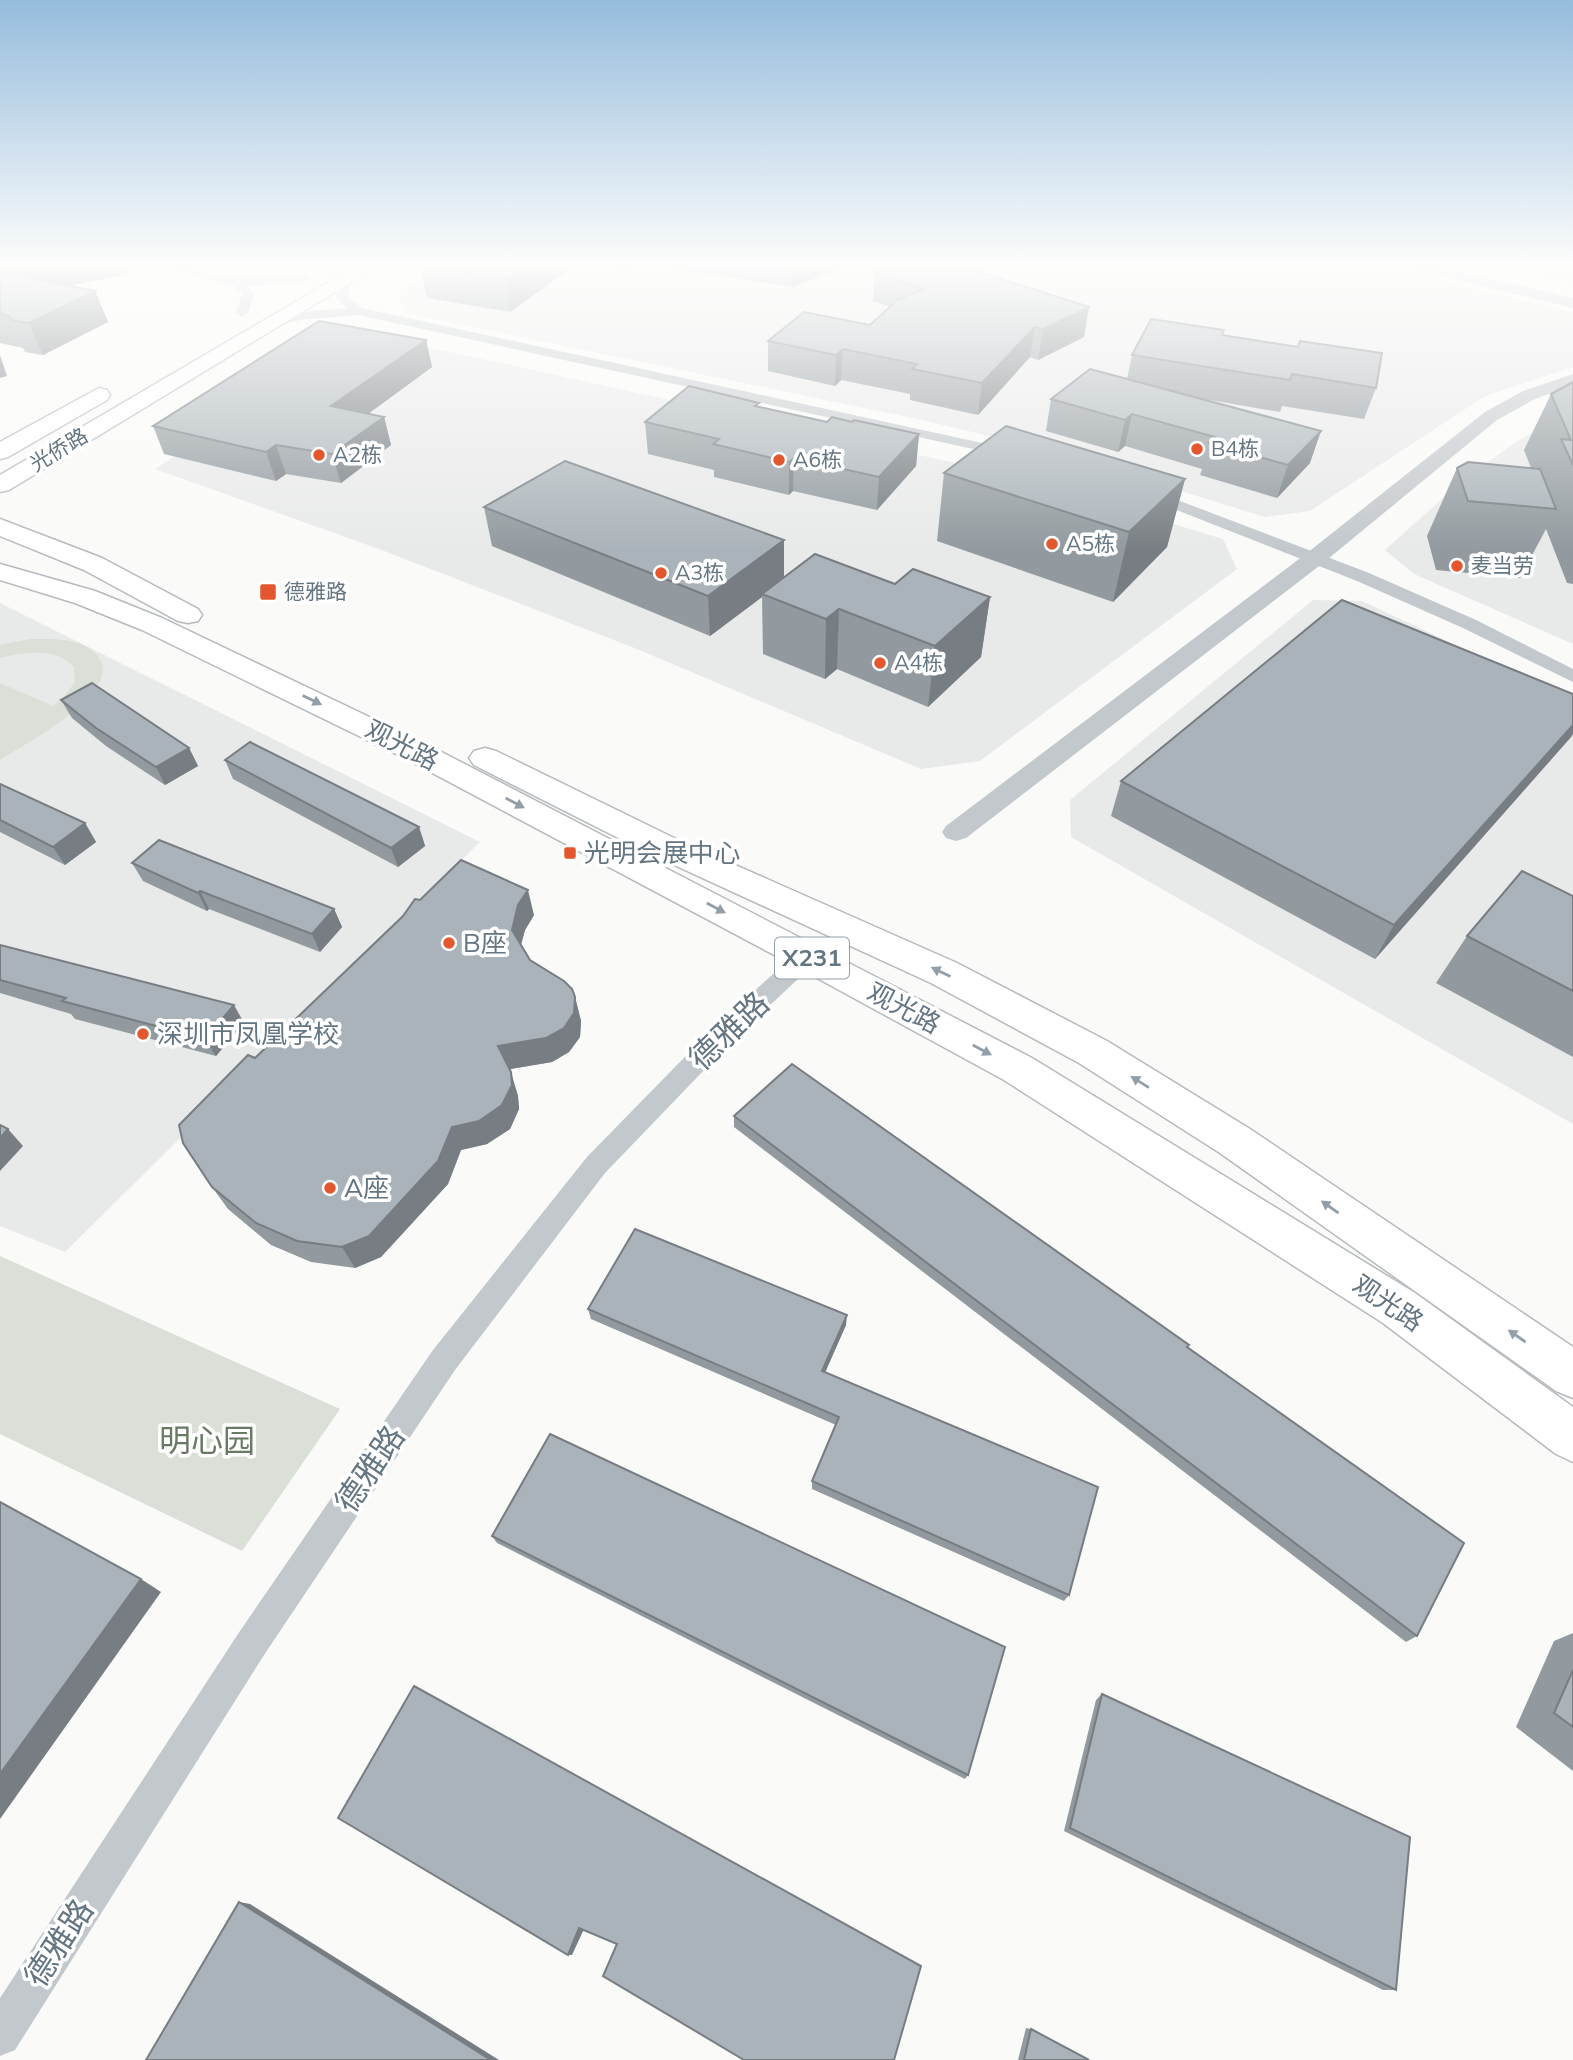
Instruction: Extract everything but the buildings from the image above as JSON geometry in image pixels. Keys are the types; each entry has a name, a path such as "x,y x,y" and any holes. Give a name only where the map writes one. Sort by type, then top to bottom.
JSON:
{"main road":[{"name":"光侨路","path":"0,485 208,360"},
{"name":"光侨路","path":"0,452 113,388"},
{"path":"0,432 77,408"},
{"name":"观光路","path":"0,527 93,564 164,603 660,845 944,973 1093,1052 1235,1141 1573,1375"},
{"path":"0,556 50,573 164,603"},
{"name":"观光路","path":"0,572 85,597 164,629 417,752 1018,1069 1399,1308 1573,1437"}],"street":[{"path":"582,360 1019,456"},
{"path":"956,832 1315,558 1490,416 1528,395 1573,379"},
{"path":"1132,488 1315,558 1460,619 1573,676"},
{"name":"德雅路","path":"0,2035 252,1643 444,1360 596,1166 725,1032 808,956"}],"shaded area":[{"path":"321,360 488,360 1015,476 1223,539 1237,569 980,761 921,769 637,649 379,549 155,469"},
{"path":"633,360 1573,360 1573,367 1485,396 1310,511 1265,517 1051,451 922,420"},
{"path":"1573,409 1573,644 1414,574 1385,550 1464,479 1516,442"},
{"path":"1313,600 1362,601 1473,653 1573,709 1573,1124 1071,837 1070,800"},
{"name":"深圳市凤凰学校","path":"0,603 480,842 65,1252 0,1226"}],"green space":[{"path":"30,639 66,640 83,645 97,655 103,669 98,684 86,700 49,729 0,760 0,683 53,706 75,682 74,667 58,656 29,653 0,658 0,645"},
{"name":"明心园","path":"0,1256 340,1409 242,1551 0,1434"}],"place":[{"name":"B4栋","path":"1197,449"},
{"name":"A2栋","path":"319,455"},
{"name":"A6栋","path":"779,460"},
{"name":"A5栋","path":"1052,544"},
{"name":"麦当劳","path":"1457,566"},
{"name":"A3栋","path":"661,573"},
{"name":"德雅路","path":"268,592"},
{"name":"A4栋","path":"880,663"},
{"name":"光明会展中心","path":"570,853"},
{"name":"B座","path":"449,943"},
{"name":"深圳市凤凰学校","path":"143,1034"},
{"name":"A座","path":"330,1188"}]}
